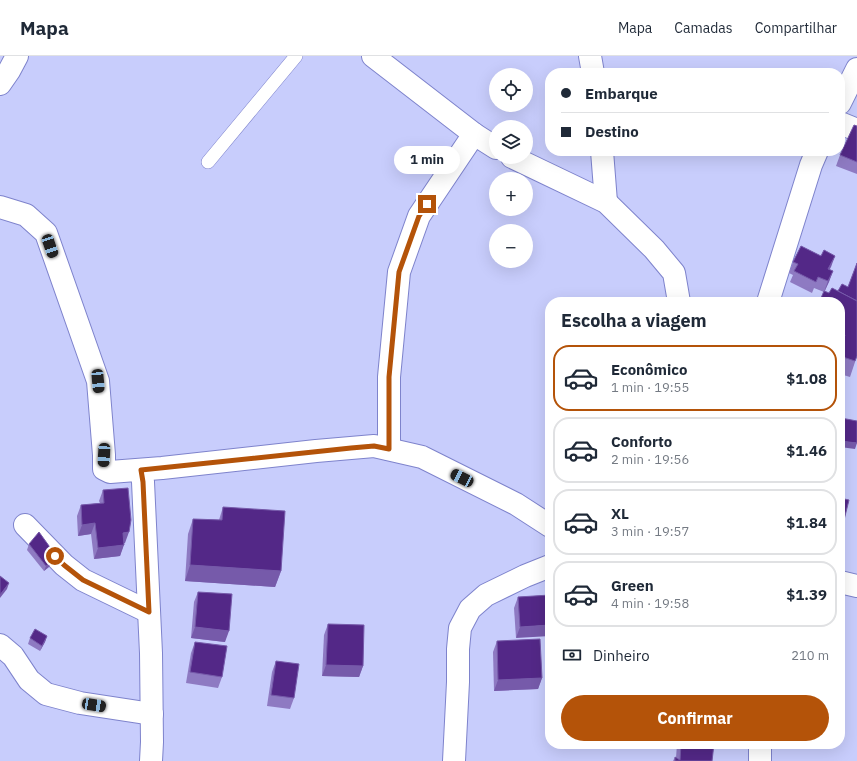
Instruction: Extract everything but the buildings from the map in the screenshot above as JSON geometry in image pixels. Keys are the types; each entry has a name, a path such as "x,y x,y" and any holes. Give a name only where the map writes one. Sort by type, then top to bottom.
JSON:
{"street":[{"path":"0,84 10,71 17,56"},
{"path":"373,56 474,134 489,144"},
{"path":"590,56 592,68"},
{"path":"845,93 857,70"},
{"path":"845,125 857,130"},
{"path":"389,449 389,377 399,272 419,216 474,134"},
{"path":"602,156 606,202"},
{"path":"770,297 815,156"},
{"path":"527,164 606,202 654,249 674,273 678,297"},
{"path":"0,208 26,215 46,233 98,381 104,469 110,472 141,470 374,446 422,457 516,504 545,523"},
{"path":"141,470 143,482 149,612 152,714 150,761"},
{"path":"25,525 64,565 83,580 149,612"},
{"path":"454,761 460,628 470,609 486,595 545,568"},
{"path":"845,583 857,586"},
{"path":"0,645 13,656 29,680 46,694 80,703 152,714"},
{"path":"760,749 760,761"}],"lane":[{"path":"208,162 296,56"}],"route":[{"path":"55,556 83,580 149,612 143,482 141,470 374,446 389,449 389,377 399,272 419,216 427,204"}]}
